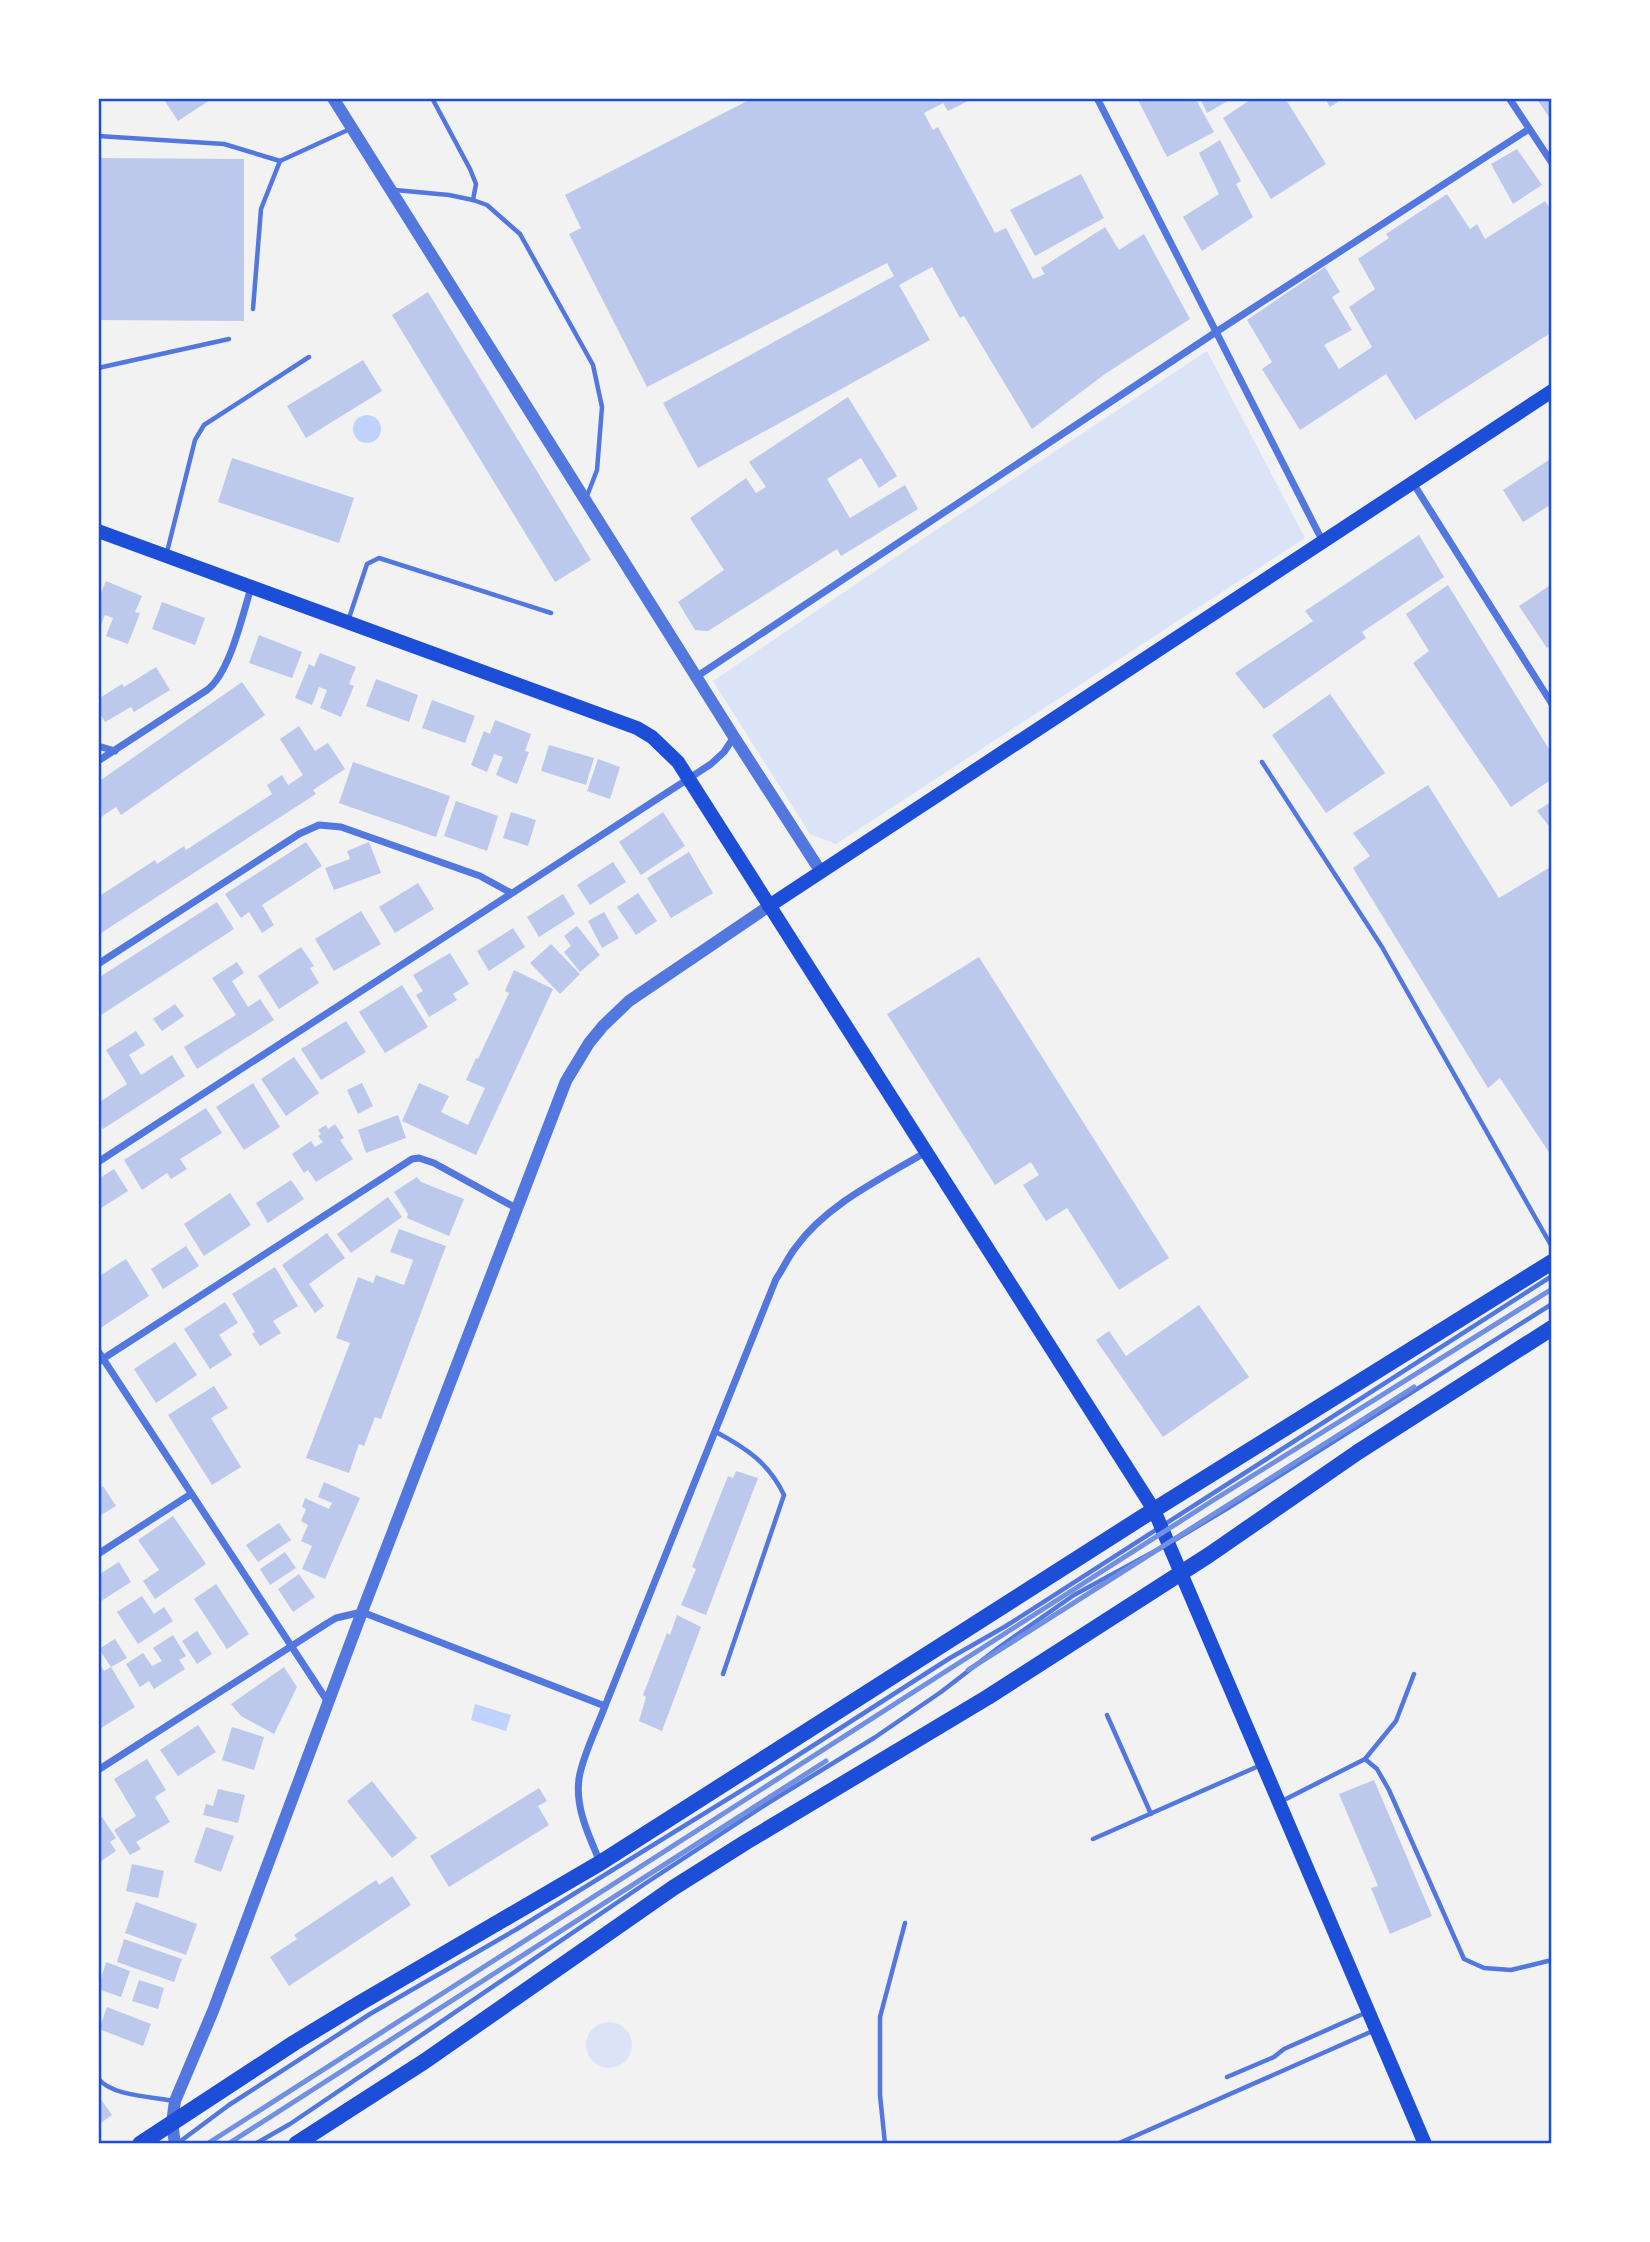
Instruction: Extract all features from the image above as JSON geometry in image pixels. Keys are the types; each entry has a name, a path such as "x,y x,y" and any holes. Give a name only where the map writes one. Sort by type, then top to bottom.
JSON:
{"main road":[{"path":"769,906 1552,391"},
{"path":"98,531 637,728 652,737 678,762 1154,1510 1425,2144"},
{"path":"140,2144 360,2003 600,1863 1154,1510 1552,1262"},
{"path":"296,2144 425,2061 673,1888 965,1712 1180,1574 1358,1452 1552,1328"}],"street":[{"path":"333,98 733,737 821,872"},
{"path":"1097,98 1323,541"},
{"path":"1509,98 1552,163"},
{"path":"696,677 1216,332 1529,130"},
{"path":"1413,482 1552,704"},
{"path":"98,761 207,690 218,680 251,587"},
{"path":"98,1162 688,778 724,752 733,737"},
{"path":"98,746 115,751"},
{"path":"98,964 299,834 319,825 341,827 405,849 480,876 511,893"},
{"path":"176,2144 172,2123 175,2101 212,2011 566,1082 583,1052 603,1026 644,990 769,906"},
{"path":"600,1863 579,1802 579,1777 776,1279 796,1246 823,1217 926,1152"},
{"path":"329,1703 100,1357 412,1159 419,1158 434,1163 516,1208"},
{"path":"98,1554 191,1494"},
{"path":"98,1770 336,1618 362,1612 605,1706"}],"lane":[{"path":"432,98 470,169 476,184 473,200"},
{"path":"98,136 224,144 280,161 352,128"},
{"path":"253,309 261,209 280,161"},
{"path":"390,190 449,194 473,200 487,205 520,234 593,365 602,407 597,470 586,500"},
{"path":"98,368 229,339"},
{"path":"166,556 195,440 204,425 309,357"},
{"path":"347,622 368,564 379,558 551,613"},
{"path":"1262,762 1382,947 1552,1247"},
{"path":"176,2144 229,2105 370,2014 606,1874 950,1658 1006,1626 1552,1276"},
{"path":"255,2144 290,2124 768,1802 874,1738 1074,1595 1168,1544 1552,1304"},
{"path":"715,1431 740,1444 761,1460 784,1495 723,1674"},
{"path":"1278,1802 1365,1759 1396,1721 1414,1674"},
{"path":"1107,1714 1151,1814"},
{"path":"1365,1759 1377,1769 1390,1790 1464,1959 1484,1968 1511,1970 1552,1960"},
{"path":"1093,1839 1262,1765"},
{"path":"885,2144 880,2095 880,2017 905,1923"},
{"path":"1227,2077 1367,2011"},
{"path":"1117,2144 1376,2030"},
{"path":"98,2078 102,2084 116,2091 175,2101"}],"shaded area":[{"path":"1207,351 1305,538 836,844 810,834 713,681"},
{"path":"609,2022 626,2028 632,2045 626,2062 609,2068 592,2062 586,2045 592,2028"}],"water":[{"path":"367,415 377,419 381,429 377,439 367,443 357,439 353,429 357,419"},
{"path":"475,1704 511,1715 506,1731 471,1720"}],"building":[{"path":"163,98 213,98 178,121"},
{"path":"753,98 974,98 948,111 943,103 924,113 933,130 938,127 995,233 1006,228 1033,279 1045,274 1041,268 1105,227 1119,250 1144,234 1190,319 1105,374 1032,429 964,316 960,318 932,267 899,285 930,340 698,468 663,403 894,276 887,263 647,387 569,234 581,228 565,195"},
{"path":"1137,98 1195,98 1214,132 1167,157"},
{"path":"1200,98 1233,98 1207,113"},
{"path":"1253,98 1285,98 1326,164 1271,199 1223,118"},
{"path":"1325,98 1344,98 1330,107"},
{"path":"1536,98 1552,98 1552,121"},
{"path":"1220,140 1241,181 1236,184 1253,217 1202,251 1183,217 1219,194 1199,153"},
{"path":"1517,149 1542,185 1513,204 1491,164"},
{"path":"98,158 244,159 244,321 98,320"},
{"path":"1081,174 1104,218 1035,256 1010,210"},
{"path":"1447,194 1470,229 1477,224 1485,239 1545,201 1552,211 1552,332 1415,420 1386,374 1300,430 1262,369 1272,362 1247,320 1325,267 1340,292 1332,297 1352,330 1324,345 1339,369 1372,347 1349,307 1375,289 1358,259 1389,238 1386,234"},
{"path":"428,292 591,560 555,582 392,315"},
{"path":"363,360 382,391 306,438 287,406"},
{"path":"848,397 897,476 879,488 861,458 827,479 850,518 905,485 918,509 841,556 837,549 708,631 695,630 678,602 724,570 690,518 746,478 756,493 766,487 749,462"},
{"path":"232,458 354,498 339,543 218,502"},
{"path":"1552,458 1552,504 1523,522 1503,490"},
{"path":"1419,535 1444,577 1362,632 1366,638 1264,709 1235,673 1313,621 1305,611"},
{"path":"106,581 142,596 135,612 140,613 128,644 106,636 113,618 105,615 98,632 98,594 100,595"},
{"path":"1552,584 1552,645 1547,648 1519,606"},
{"path":"1448,585 1552,754 1552,779 1511,807 1413,663 1429,651 1406,614"},
{"path":"162,602 205,618 195,645 152,629"},
{"path":"259,635 302,652 292,678 249,663"},
{"path":"320,653 356,667 349,684 354,686 341,717 320,708 327,690 319,687 312,705 295,698 309,664 314,667"},
{"path":"156,667 170,690 134,712 131,707 105,722 98,710 98,699"},
{"path":"376,679 418,695 409,722 366,706"},
{"path":"242,682 265,715 121,815 116,807 98,819 98,782"},
{"path":"1330,694 1385,773 1326,813 1272,735"},
{"path":"432,700 475,716 465,743 422,728"},
{"path":"495,720 531,734 525,751 529,752 517,784 496,775 503,757 494,754 487,772 471,765 484,731 490,734"},
{"path":"299,726 315,751 328,743 345,769 313,790 316,794 98,935 98,897 155,860 157,864 184,846 186,850 272,794 267,785 282,775 288,785 303,775 280,739"},
{"path":"549,745 594,758 586,785 541,771"},
{"path":"598,759 620,767 610,799 587,791"},
{"path":"353,762 450,796 436,837 339,803"},
{"path":"1428,785 1499,898 1552,866 1552,1157 1500,1078 1488,1088 1353,868 1370,856 1353,833"},
{"path":"456,801 498,816 487,851 444,836"},
{"path":"1552,801 1552,830 1537,811"},
{"path":"511,812 536,820 528,846 503,838"},
{"path":"663,812 685,846 641,875 619,842"},
{"path":"306,842 322,866 262,905 274,925 262,933 249,912 241,918 225,894"},
{"path":"369,842 381,873 334,890 325,868 350,859 347,851"},
{"path":"689,852 713,893 671,918 647,878"},
{"path":"613,862 626,882 590,905 577,885"},
{"path":"418,883 434,909 395,933 379,907"},
{"path":"638,893 657,921 636,935 617,907"},
{"path":"563,894 575,914 539,937 527,917"},
{"path":"217,902 234,929 98,1017 98,978"},
{"path":"361,911 381,944 334,971 315,939"},
{"path":"604,912 619,938 602,948 588,921"},
{"path":"577,926 600,955 580,972 564,952 571,946 564,936"},
{"path":"513,928 525,947 489,971 477,951"},
{"path":"551,944 580,974 560,994 530,963"},
{"path":"301,947 314,966 310,968 319,983 279,1009 258,976"},
{"path":"450,953 469,984 453,994 457,1000 429,1017 416,995 423,991 413,975"},
{"path":"979,957 1169,1258 1119,1290 1067,1208 1046,1221 1023,1185 1039,1175 1031,1162 995,1185 887,1014"},
{"path":"237,962 244,973 232,981 248,1007 260,999 274,1020 197,1069 184,1047 236,1015 212,978"},
{"path":"514,970 553,989 476,1155 402,1121 419,1083 449,1096 441,1112 468,1125 485,1088 466,1080 509,993 505,991"},
{"path":"402,985 428,1027 385,1053 359,1012"},
{"path":"175,1004 184,1016 162,1031 153,1019"},
{"path":"346,1021 366,1052 321,1080 301,1049"},
{"path":"136,1031 145,1045 129,1055 141,1075 172,1055 185,1076 103,1129 98,1122 98,1103 127,1084 106,1050"},
{"path":"294,1057 319,1093 286,1116 261,1079"},
{"path":"253,1083 280,1127 244,1150 216,1107"},
{"path":"362,1083 373,1106 358,1114 347,1090"},
{"path":"206,1108 222,1133 180,1159 187,1169 171,1179 167,1173 142,1190 124,1160"},
{"path":"398,1115 406,1138 366,1153 358,1130"},
{"path":"335,1124 344,1138 340,1140 353,1159 316,1182 308,1170 304,1173 292,1154 311,1141 315,1147 323,1142 318,1136 321,1134 318,1130 326,1125 328,1129"},
{"path":"114,1169 128,1191 98,1210 98,1179"},
{"path":"417,1177 421,1182 464,1199 449,1236 407,1218 408,1214 394,1192"},
{"path":"291,1180 304,1199 268,1223 256,1203"},
{"path":"230,1193 251,1225 204,1256 184,1224"},
{"path":"388,1197 402,1217 351,1253 337,1234"},
{"path":"399,1229 446,1246 381,1419 375,1417 364,1446 359,1444 349,1473 306,1458 350,1343 336,1338 358,1277 373,1283 376,1275 404,1285 413,1260 390,1252"},
{"path":"327,1233 345,1258 309,1284 324,1306 315,1313 282,1265"},
{"path":"186,1246 199,1266 163,1289 151,1269"},
{"path":"126,1259 149,1296 99,1329 98,1277"},
{"path":"275,1267 298,1306 273,1321 281,1333 260,1346 252,1334 255,1332 232,1294"},
{"path":"225,1302 238,1323 219,1335 232,1355 210,1369 184,1329"},
{"path":"1199,1305 1249,1377 1163,1437 1096,1340 1109,1331 1126,1356"},
{"path":"175,1342 197,1375 156,1403 134,1369"},
{"path":"214,1386 228,1408 211,1418 241,1467 212,1485 168,1415"},
{"path":"736,1471 758,1478 706,1615 681,1605 696,1569 692,1567 728,1476 733,1478"},
{"path":"324,1482 360,1498 325,1579 302,1569 312,1546 301,1541 308,1525 301,1521 306,1509 302,1507 305,1498 329,1509 332,1503 318,1497"},
{"path":"103,1486 116,1506 98,1517 98,1489"},
{"path":"173,1516 206,1564 155,1599 143,1581 159,1570 138,1540"},
{"path":"279,1523 291,1540 258,1562 246,1545"},
{"path":"285,1552 296,1568 270,1585 260,1569"},
{"path":"119,1562 131,1582 98,1603 98,1575"},
{"path":"299,1574 315,1597 293,1612 278,1589"},
{"path":"216,1584 249,1634 227,1649 194,1599"},
{"path":"142,1596 154,1614 164,1607 173,1621 138,1644 117,1612"},
{"path":"677,1615 701,1627 662,1731 639,1721 646,1697 643,1695 667,1633 670,1635"},
{"path":"197,1631 212,1654 197,1664 182,1641"},
{"path":"173,1635 186,1656 179,1660 185,1669 154,1689 149,1681 140,1687 126,1664 143,1653 152,1666 162,1661 153,1648"},
{"path":"115,1639 127,1658 111,1667 99,1649"},
{"path":"98,1661 104,1671 111,1667 135,1707 98,1730"},
{"path":"284,1667 297,1687 274,1734 241,1716 231,1704"},
{"path":"198,1725 216,1752 178,1776 160,1750"},
{"path":"232,1727 264,1737 254,1770 222,1760"},
{"path":"147,1759 166,1790 155,1797 170,1822 136,1842 141,1849 130,1855 114,1830 136,1816 114,1779"},
{"path":"1374,1780 1432,1916 1390,1934 1371,1888 1378,1886 1339,1794"},
{"path":"372,1781 417,1838 392,1858 347,1801"},
{"path":"539,1788 547,1801 538,1806 549,1825 449,1887 430,1856"},
{"path":"218,1789 245,1795 238,1823 203,1815 206,1804 213,1806"},
{"path":"102,1817 116,1838 110,1842 116,1851 98,1863 98,1819"},
{"path":"206,1827 234,1836 221,1872 194,1862"},
{"path":"132,1864 164,1871 158,1898 126,1891"},
{"path":"392,1876 411,1905 289,1986 270,1957 297,1939 294,1935 376,1880 379,1885"},
{"path":"136,1902 197,1924 186,1955 125,1933"},
{"path":"124,1939 182,1959 174,1982 117,1962"},
{"path":"106,1962 130,1971 121,1997 98,1989"},
{"path":"139,1980 164,1988 158,2009 132,2001"},
{"path":"107,2007 151,2024 143,2046 99,2029"},
{"path":"98,2095 112,2115 98,2125"}],"railway":[{"path":"207,2144 1212,1501 1552,1289"},
{"path":"968,1670 1414,1387"},
{"path":"228,2144 826,1761"}]}
